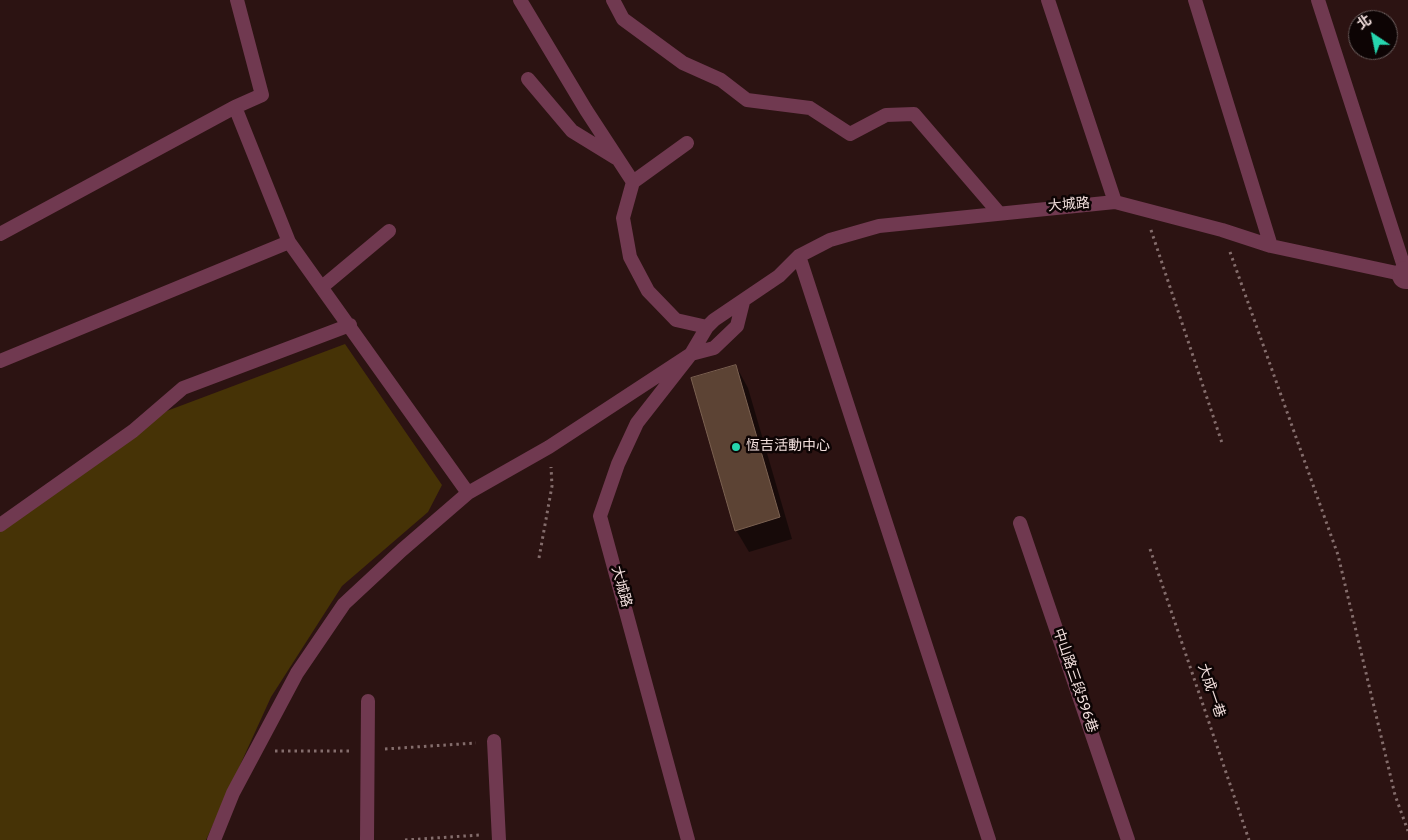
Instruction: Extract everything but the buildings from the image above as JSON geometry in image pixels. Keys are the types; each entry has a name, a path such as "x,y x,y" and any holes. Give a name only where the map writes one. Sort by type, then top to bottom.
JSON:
{"lane":[{"path":"0,234 235,107 262,95 237,0"},
{"path":"520,0 633,182"},
{"path":"613,0 623,19 683,63 721,80 747,100 810,108 850,134 886,115 914,114 999,213"},
{"path":"1048,0 1115,202"},
{"path":"1195,0 1271,246"},
{"path":"1318,0 1407,277"},
{"path":"528,78 572,131 619,159"},
{"path":"235,107 289,242 468,493"},
{"path":"687,143 633,182 623,218 630,257 648,290 676,320 707,327"},
{"name":"大城路","path":"688,840 600,516 618,464 637,423 691,354 707,327 714,320 779,276 799,256 830,240 879,226 1115,202 1222,230 1271,246 1407,277"},
{"path":"322,287 389,231"},
{"path":"0,361 289,242"},
{"path":"799,256 989,840"},
{"path":"214,840 233,793 297,673 344,604 402,550 468,493 549,447 691,354 714,348 737,326 743,302"},
{"path":"0,525 133,431 183,388 350,326"},
{"name":"中山路三段596巷","path":"1020,523 1128,840"},
{"path":"367,840 368,701"},
{"path":"494,741 499,837"}],"path":[{"path":"1144,209 1222,443"},
{"path":"1222,230 1338,555 1394,795 1408,831"},
{"path":"540,558 552,486 549,447"},
{"name":"大成一巷","path":"1150,549 1249,840"},
{"path":"266,751 369,750 494,741"},
{"path":"405,840 499,837"}],"shaded area":[{"path":"345,344 442,485 428,512 342,586 271,697 206,840 0,840 0,520 164,412"}],"place":[{"name":"恆吉活動中心","path":"736,447"}]}
